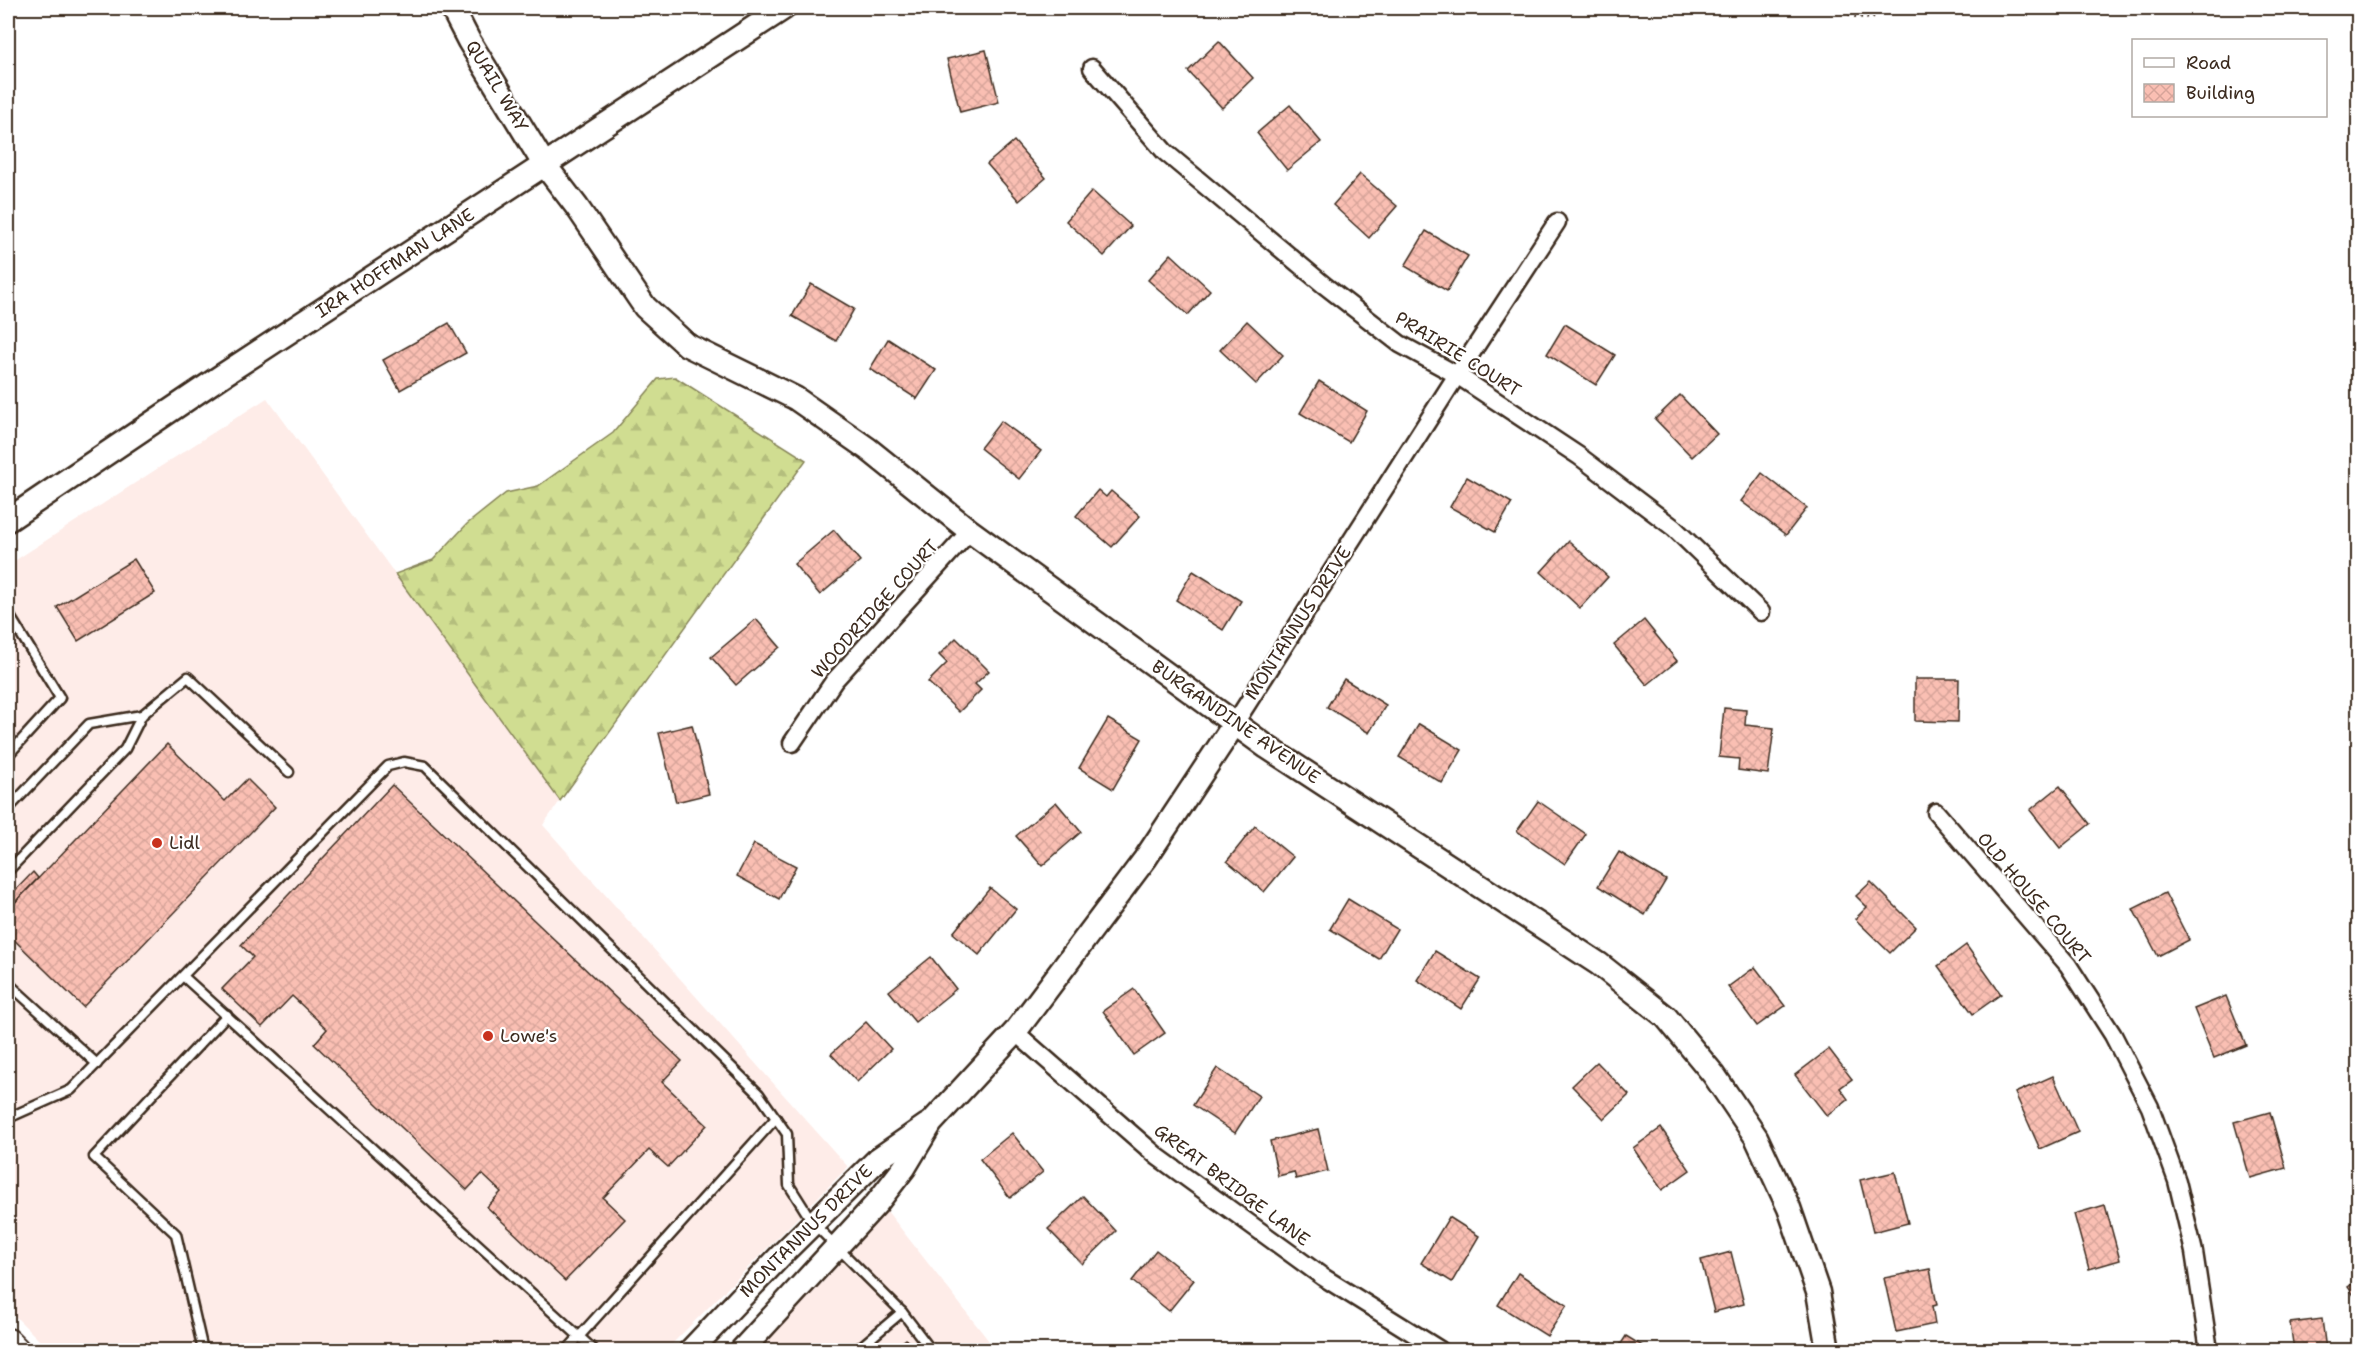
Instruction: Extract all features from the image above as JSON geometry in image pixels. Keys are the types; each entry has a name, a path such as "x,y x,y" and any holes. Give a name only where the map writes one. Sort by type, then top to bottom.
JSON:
{"main road":[{"path":"8,1342 16,1350"}],"street":[{"name":"QUAIL WAY","path":"452,8 469,41 544,164"},
{"name":"IRA HOFFMAN LANE","path":"8,520 223,375 784,8"},
{"name":"PRAIRIE COURT","path":"1092,68 1165,152 1324,285 1400,344 1457,375 1579,456 1674,528 1761,612"},
{"name":"BURGANDINE AVENUE","path":"544,164 578,207 645,307 687,345 795,398 868,449 970,531 1267,747 1599,964 1666,1017 1714,1075 1756,1137 1789,1208 1818,1292 1828,1350"},
{"name":"MONTANNUS DRIVE","path":"742,1350 895,1181 931,1123 1015,1032 1145,859 1557,222"},
{"name":"WOODRIDGE COURT","path":"792,743 834,681 970,531"},
{"name":"OLD HOUSE COURT","path":"1936,813 2068,965 2113,1035 2150,1107 2177,1181 2194,1252 2209,1350"},
{"name":"GREAT BRIDGE LANE","path":"1015,1032 1158,1157 1323,1277 1440,1350"},
{"name":"MONTANNUS DRIVE","path":"691,1350 878,1159 931,1123"}],"lane":[{"path":"8,613 11,626 60,698 8,755"},
{"path":"8,871 125,749 142,715 188,677 289,772"},
{"path":"8,808 89,724 142,715"},
{"path":"8,1118 71,1090 388,766 404,762 425,766 759,1094 787,1134 789,1185 813,1223 902,1312 931,1350"},
{"path":"184,977 594,1350"},
{"path":"8,983 97,1064"},
{"path":"207,1350 202,1346 176,1234 94,1156 226,1015"},
{"path":"567,1350 776,1119"},
{"path":"857,1350 902,1312"}],"path":[{"path":"1832,8 1855,16 1870,18 1887,8"}],"shaded area":[{"path":"267,398 560,801 543,825 848,1167 666,1350 49,1350 8,1309 8,565"},
{"path":"887,1211 996,1350 758,1350 824,1281"}],"green space":[{"path":"675,377 806,460 560,801 395,574 433,560 467,524 506,493 538,486 613,433 658,379"}],"building":[{"path":"1219,41 1253,78 1222,108 1188,71"},
{"path":"986,50 999,102 960,112 947,59"},
{"path":"1290,105 1321,142 1287,170 1257,133"},
{"path":"1014,141 1046,178 1019,201 987,164"},
{"path":"1360,174 1397,206 1369,238 1333,205"},
{"path":"1092,191 1131,226 1104,256 1066,221"},
{"path":"1426,231 1468,256 1447,291 1405,266"},
{"path":"1171,254 1210,290 1188,315 1148,280"},
{"path":"811,284 854,309 836,341 792,316"},
{"path":"1247,321 1283,355 1256,384 1220,350"},
{"path":"449,323 466,353 400,390 383,360"},
{"path":"1565,324 1615,355 1596,385 1547,354"},
{"path":"888,339 936,370 917,399 870,369"},
{"path":"1319,381 1367,411 1349,442 1300,413"},
{"path":"1680,395 1717,434 1692,457 1655,419"},
{"path":"1001,421 1041,451 1019,479 980,448"},
{"path":"1762,473 1807,508 1786,535 1741,501"},
{"path":"1467,477 1512,503 1495,532 1450,507"},
{"path":"1098,490 1106,497 1111,491 1140,516 1112,547 1076,516"},
{"path":"834,530 860,561 820,595 794,564"},
{"path":"1569,541 1608,577 1580,608 1541,572"},
{"path":"134,559 155,593 78,641 57,607"},
{"path":"1193,571 1241,601 1223,630 1176,600"},
{"path":"756,619 780,647 736,685 711,657"},
{"path":"1644,620 1677,661 1647,685 1614,645"},
{"path":"956,638 989,671 975,684 981,690 959,712 928,682 947,663 939,655"},
{"path":"1344,679 1386,705 1369,733 1327,707"},
{"path":"1915,679 1959,679 1958,722 1915,721"},
{"path":"1724,708 1746,710 1745,725 1774,728 1768,774 1738,770 1739,759 1719,757"},
{"path":"1108,719 1142,739 1113,789 1079,768"},
{"path":"1419,724 1462,750 1442,783 1399,757"},
{"path":"692,725 709,794 676,802 659,733"},
{"name":"Lidl","path":"167,744 225,801 247,779 275,807 83,1007 8,934 8,910"},
{"name":"Lowe's","path":"392,785 682,1061 662,1082 707,1125 668,1167 649,1150 603,1198 625,1219 565,1281 487,1207 501,1192 482,1174 467,1190 314,1044 327,1029 292,996 262,1027 222,989 253,957 241,945"},
{"path":"2060,786 2090,824 2060,848 2030,810"},
{"path":"1538,801 1586,834 1565,864 1517,831"},
{"path":"1056,802 1081,832 1042,866 1016,836"},
{"path":"1255,826 1293,857 1264,892 1227,861"},
{"path":"754,844 796,866 779,899 737,876"},
{"path":"1619,852 1666,880 1645,915 1598,886"},
{"path":"33,872 38,878 12,905 8,898"},
{"path":"1871,882 1916,927 1890,953 1855,919 1867,907 1856,896"},
{"path":"990,888 1016,909 979,955 953,933"},
{"path":"2165,893 2189,940 2158,956 2133,909"},
{"path":"1348,899 1397,929 1379,959 1330,929"},
{"path":"1966,945 2001,994 1973,1014 1938,966"},
{"path":"1435,951 1480,979 1461,1009 1417,980"},
{"path":"931,957 956,989 915,1022 889,991"},
{"path":"1755,967 1785,1006 1757,1026 1728,987"},
{"path":"1134,989 1165,1033 1134,1055 1103,1011"},
{"path":"2226,996 2246,1045 2214,1058 2194,1009"},
{"path":"866,1022 891,1049 857,1082 831,1054"},
{"path":"1829,1049 1852,1079 1840,1088 1848,1099 1827,1116 1795,1075"},
{"path":"1597,1062 1629,1095 1604,1119 1572,1086"},
{"path":"1217,1068 1259,1096 1235,1133 1193,1105"},
{"path":"2053,1076 2078,1132 2040,1149 2015,1093"},
{"path":"2270,1112 2286,1168 2250,1178 2234,1122"},
{"path":"1661,1128 1690,1170 1662,1190 1633,1148"},
{"path":"1318,1129 1328,1171 1296,1179 1294,1172 1278,1176 1270,1141"},
{"path":"1012,1133 1043,1172 1010,1198 980,1159"},
{"path":"1895,1172 1908,1223 1873,1232 1860,1180"},
{"path":"1083,1196 1116,1231 1082,1264 1048,1229"},
{"path":"2105,1205 2120,1260 2089,1269 2074,1214"},
{"path":"1449,1217 1479,1236 1452,1282 1421,1263"},
{"path":"1156,1250 1194,1280 1169,1311 1132,1281"},
{"path":"1731,1252 1744,1304 1714,1312 1701,1260"},
{"path":"1930,1269 1937,1305 1932,1306 1935,1324 1896,1332 1884,1278"},
{"path":"1518,1273 1567,1305 1547,1336 1498,1305"},
{"path":"2358,1280 2358,1301 2348,1287"},
{"path":"2322,1319 2326,1350 2294,1350 2290,1323"},
{"path":"1626,1336 1649,1350 1617,1350"},
{"path":"906,1339 915,1350 892,1350"}],"place":[{"name":"Lidl","path":"157,843"},
{"name":"Lowe's","path":"488,1036"}]}
